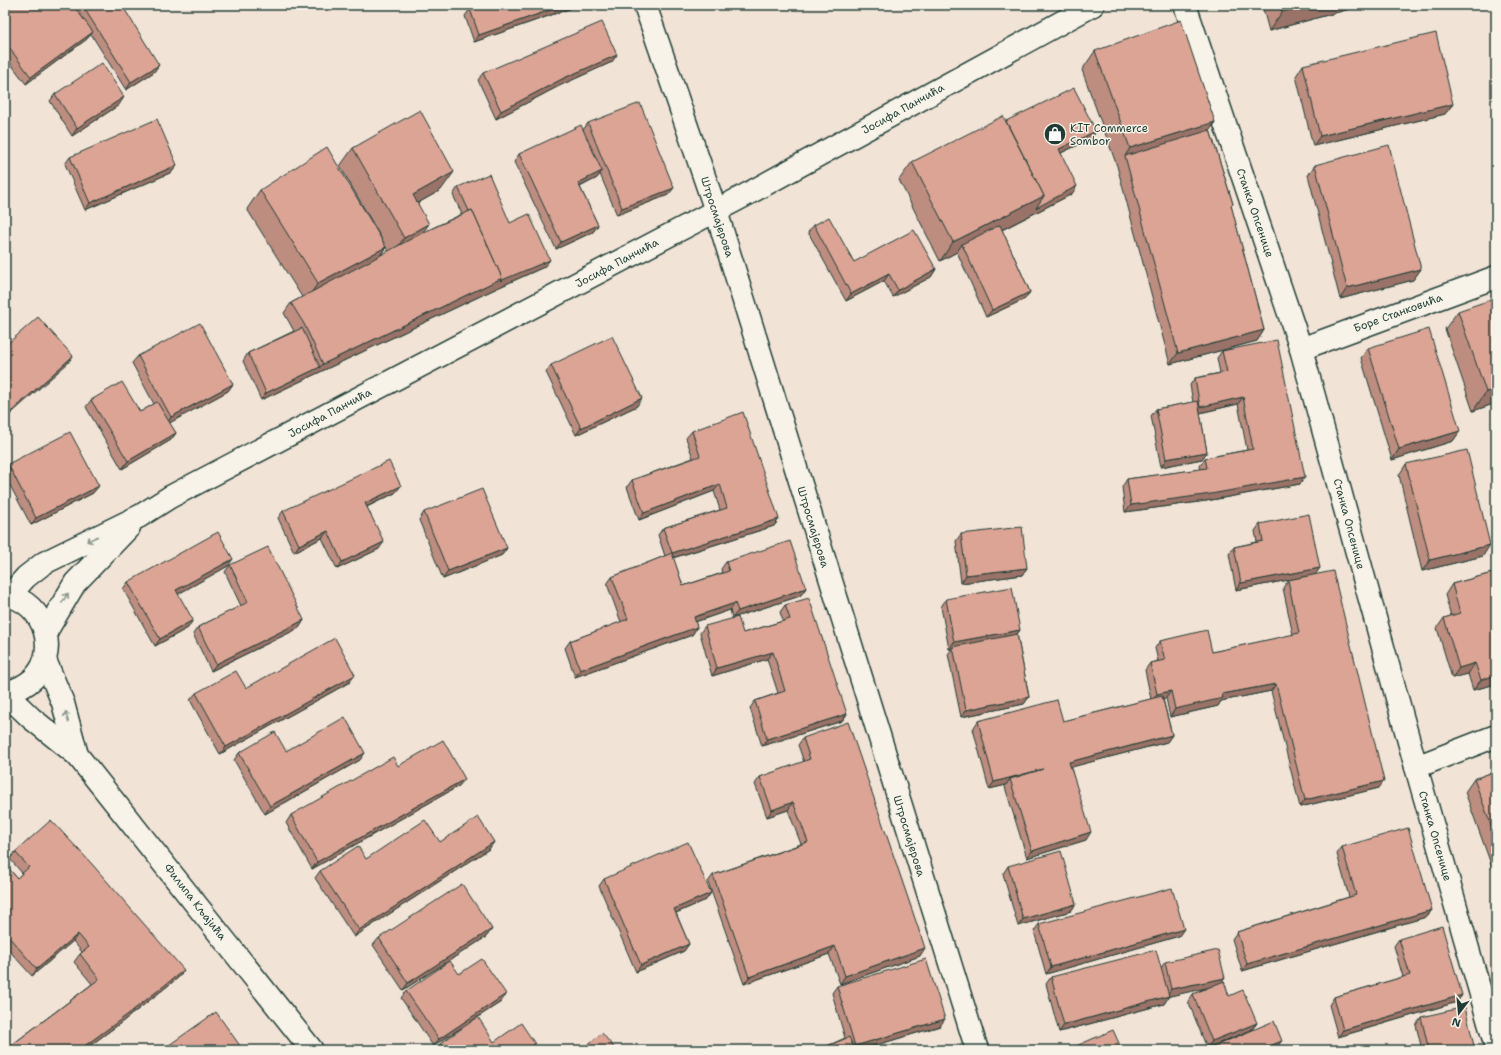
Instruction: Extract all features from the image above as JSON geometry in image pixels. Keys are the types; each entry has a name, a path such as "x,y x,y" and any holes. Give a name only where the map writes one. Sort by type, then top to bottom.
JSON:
{"street":[{"name":"Штросмајерова","path":"645,5 716,211 977,1050"},
{"name":"Јосифа Панчића","path":"7,596 26,577 44,563 140,516 170,497 716,211 1093,5"},
{"name":"Станка Опсенице","path":"1185,5 1301,349 1416,767 1496,1047"},
{"name":"Боре Станковића","path":"1301,349 1496,277"},
{"name":"Јосифа Панчића","path":"46,632 75,584 140,516"},
{"path":"5,693 17,690 29,682 38,672 45,660 47,641 46,632 41,619 22,600 7,596"},
{"name":"Филипа Кљајића","path":"45,660 63,702 77,754"},
{"name":"Филипа Кљајића","path":"5,693 31,718 77,754 312,1050"},
{"path":"1416,767 1496,736"}],"building":[{"path":"5,5 73,5 93,32 31,77 5,42"},
{"path":"82,5 122,5 159,65 131,82"},
{"path":"481,5 564,5 479,35 470,9"},
{"path":"1280,5 1309,5 1282,12"},
{"path":"1181,20 1215,122 1130,148 1095,51"},
{"path":"602,22 617,55 564,78 501,111 483,73"},
{"path":"1436,33 1453,104 1320,136 1303,65"},
{"path":"102,63 124,97 77,128 55,94"},
{"path":"1074,88 1096,131 1059,149 1077,186 1036,208 1044,196 1006,121"},
{"path":"640,103 674,188 622,208 588,123"},
{"path":"420,110 454,172 413,195 429,224 404,238 353,148"},
{"path":"1003,116 1044,196 953,242 912,162"},
{"path":"157,119 177,165 90,203 70,157"},
{"path":"581,125 602,171 578,183 598,225 561,242 519,154"},
{"path":"1210,130 1233,204 1231,205 1264,330 1178,353 1125,156"},
{"path":"1389,145 1421,269 1347,288 1315,165"},
{"path":"327,147 386,247 318,283 260,190"},
{"path":"489,174 510,223 529,214 550,260 500,281 502,278 472,210 469,211 458,187"},
{"path":"472,210 502,278 323,364 304,324 291,303 424,232"},
{"path":"829,217 854,262 914,230 936,269 898,290 889,274 851,294 814,225"},
{"path":"1000,225 1030,292 992,310 962,244"},
{"path":"1496,298 1496,389 1486,392 1458,311"},
{"path":"38,317 73,356 5,417 5,346"},
{"path":"200,323 233,384 171,417 138,356"},
{"path":"302,328 320,367 266,393 248,353"},
{"path":"1429,329 1460,431 1399,449 1368,348"},
{"path":"612,336 642,398 581,428 551,365"},
{"path":"1277,340 1305,477 1211,494 1131,505 1127,479 1207,468 1205,458 1253,449 1243,397 1200,407 1195,378 1227,372 1222,351"},
{"path":"122,382 140,412 157,402 176,433 128,461 91,400"},
{"path":"1198,401 1207,452 1166,459 1156,409"},
{"path":"743,412 779,519 672,553 663,528 727,508 720,484 644,513 632,480 700,456 692,431"},
{"path":"70,432 99,486 36,518 8,464"},
{"path":"1467,450 1490,545 1430,560 1406,464"},
{"path":"389,461 401,486 365,503 384,542 342,562 328,531 299,545 283,511"},
{"path":"482,489 507,548 448,571 424,512"},
{"path":"1309,514 1320,568 1241,583 1234,547 1263,541 1260,524"},
{"path":"1022,527 1027,568 966,575 961,534"},
{"path":"218,532 233,559 176,590 193,620 160,639 128,582"},
{"path":"790,541 806,588 738,611 735,603 694,617 697,627 580,670 570,641 628,619 612,577 672,553 683,586 729,571 726,562"},
{"path":"268,547 304,620 216,664 198,627 248,602 230,565"},
{"path":"1333,571 1384,781 1305,800 1276,684 1222,694 1223,698 1175,709 1171,691 1157,694 1150,663 1165,660 1160,641 1207,630 1212,652 1299,633 1288,580"},
{"path":"1496,572 1496,675 1481,680 1475,663 1459,668 1444,618 1460,613 1452,584"},
{"path":"1012,587 1020,630 954,642 946,599"},
{"path":"809,598 847,714 767,739 755,701 785,691 773,652 717,668 705,626 738,617 743,633 790,619 785,605"},
{"path":"1017,634 1029,697 966,710 953,647"},
{"path":"335,638 355,675 226,747 196,693 236,671 246,688"},
{"path":"1162,696 1172,735 1069,762 1091,832 1032,851 1010,779 1043,769 994,782 978,721 1057,700 1063,721"},
{"path":"345,717 365,753 270,806 239,753 275,732 286,751"},
{"path":"848,722 925,948 845,976 835,946 749,977 713,875 808,842 793,802 772,810 760,777 810,759 803,738"},
{"path":"443,740 465,779 317,862 291,815 393,757 398,766"},
{"path":"1496,771 1496,838 1474,779"},
{"path":"478,817 494,842 359,930 320,871 358,846 366,859 425,820 440,842"},
{"path":"51,820 91,863 184,970 127,1015 79,1050 5,1050 99,979 80,954 89,947 78,934 37,969 7,935 5,938 5,864 17,878 29,867 15,852"},
{"path":"1408,828 1432,910 1247,964 1237,932 1356,895 1342,847"},
{"path":"688,842 711,893 674,909 689,944 641,965 604,879"},
{"path":"1061,851 1076,904 1023,919 1008,866"},
{"path":"462,884 492,929 408,983 379,938"},
{"path":"1172,888 1184,929 1051,967 1039,924"},
{"path":"1442,926 1462,995 1343,1030 1334,997 1410,975 1399,939"},
{"path":"1156,950 1169,996 1064,1025 1051,977"},
{"path":"1218,950 1225,978 1171,989 1165,962"},
{"path":"482,959 506,994 439,1039 406,991 450,961 459,974"},
{"path":"926,959 945,1019 855,1046 837,986"},
{"path":"1224,981 1229,996 1243,990 1257,1023 1212,1041 1193,994"},
{"path":"1465,1007 1475,1050 1429,1050 1421,1017"},
{"path":"216,1012 243,1050 162,1050"},
{"path":"478,1017 494,1042 521,1023 535,1044 527,1050 445,1050 441,1043"},
{"path":"1274,1021 1282,1041 1261,1049 1262,1050 1219,1050 1217,1045"},
{"path":"1113,1030 1122,1050 1067,1050"},
{"path":"602,1033 616,1050 581,1050"},
{"path":"849,1037 855,1050 818,1050"}],"place":[{"name":"KIT Commerce Sombor","path":"1055,134"}]}
